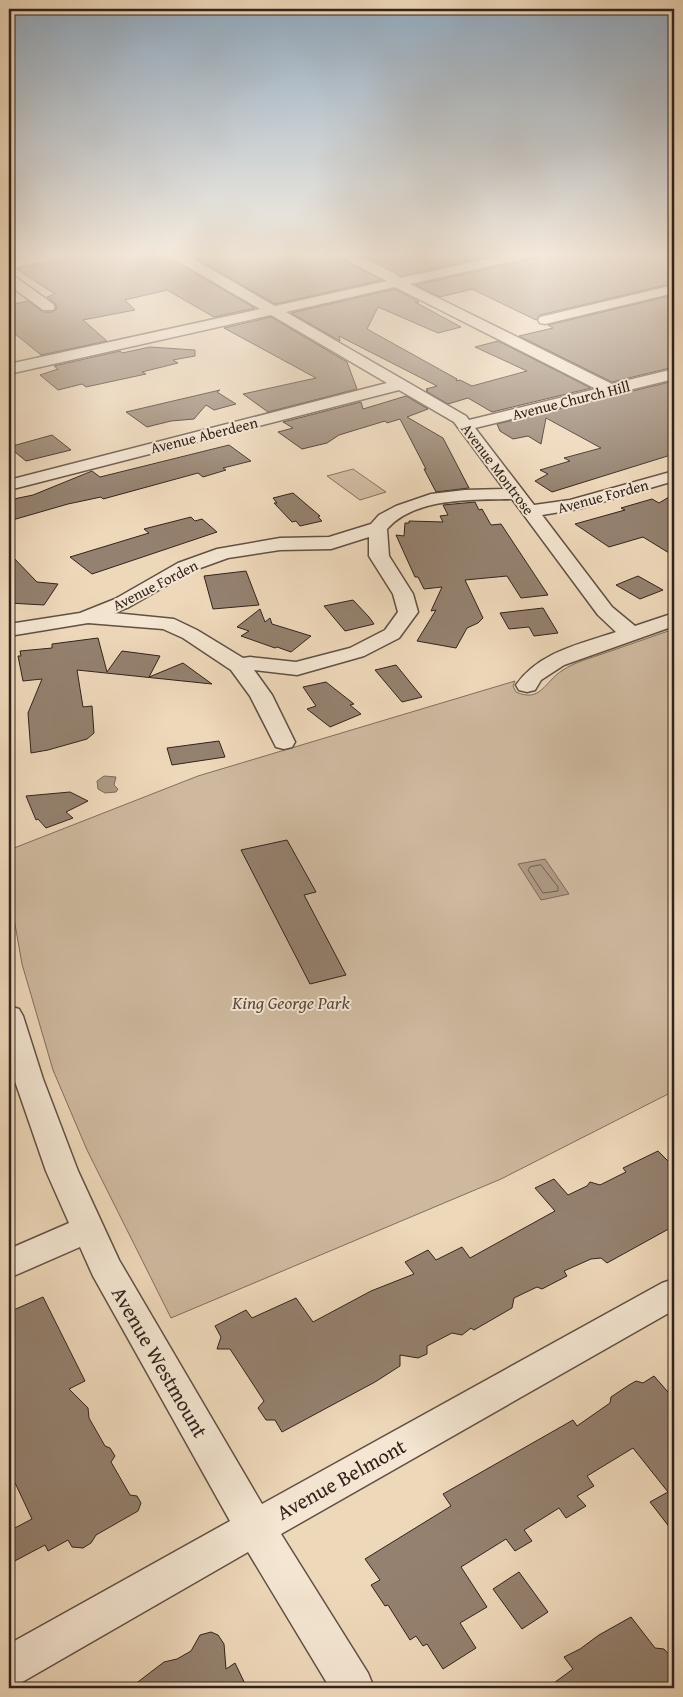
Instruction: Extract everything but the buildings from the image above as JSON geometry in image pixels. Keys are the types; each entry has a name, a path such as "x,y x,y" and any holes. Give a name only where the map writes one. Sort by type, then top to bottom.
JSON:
{"street":[{"path":"9,369 173,332"},
{"name":"Avenue Montrose","path":"310,332 460,419 467,425 605,611 618,624 632,633"},
{"path":"497,332 611,390"},
{"name":"Avenue Church Hill","path":"467,425 674,374"},
{"name":"Avenue Aberdeen","path":"9,485 400,385"},
{"name":"Avenue Forden","path":"530,512 572,505 674,476"},
{"name":"Avenue Forden","path":"9,630 85,618 122,603 185,567 224,553 280,544 331,542 378,528 386,519 402,510 437,498 465,494 517,494"},
{"path":"238,665 250,664 298,669 368,648 392,634 400,626 408,612 407,604 403,594 379,556 378,528"},
{"name":"Avenue Forden","path":"331,542 379,556"},
{"path":"151,586 167,623"},
{"path":"85,618 167,623 190,634 238,665 262,695 284,742"},
{"path":"527,685 533,676 556,660 674,619"},
{"path":"262,695 275,690 298,669"},
{"name":"Avenue Westmount","path":"9,1016 28,1079 62,1171 110,1274 255,1528 353,1688"},
{"path":"9,1264 88,1230"},
{"name":"Avenue Belmont","path":"9,1666 674,1292"}],"green space":[{"path":"353,469 386,492 360,500 327,476"},
{"name":"King George Park","path":"674,629 674,1091 501,1179 171,1318 87,1150 53,1070 22,964 9,890 9,850 198,776 515,681 513,686 516,692 531,695 542,690 563,670 583,660"}],"water":[{"path":"104,776 116,777 114,785 118,789 116,792 105,793 98,789 97,781"},
{"path":"545,859 569,894 541,900 518,864"}]}
